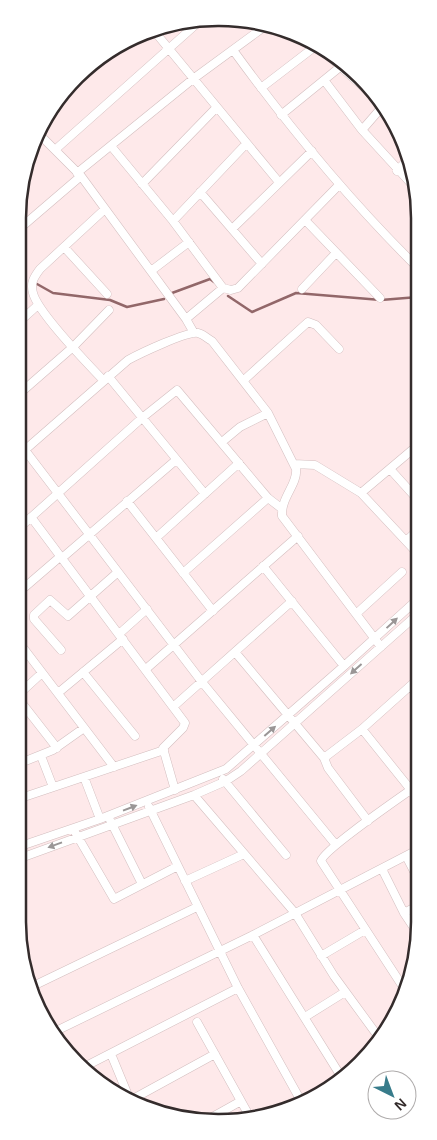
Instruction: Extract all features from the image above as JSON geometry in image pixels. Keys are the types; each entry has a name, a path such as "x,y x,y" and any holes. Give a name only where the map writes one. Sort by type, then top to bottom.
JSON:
{"street":[{"path":"56,149 189,29"},
{"path":"26,223 111,146 193,79 259,31"},
{"path":"158,36 278,181"},
{"path":"261,88 310,49"},
{"path":"233,50 281,115 339,185 411,261"},
{"path":"281,115 338,68"},
{"path":"324,80 362,130 407,180"},
{"path":"142,184 216,108"},
{"path":"362,130 378,112"},
{"path":"44,138 79,174 186,319 194,333"},
{"path":"173,221 246,144"},
{"path":"111,146 173,221 222,288 231,290 238,288 339,185"},
{"path":"232,229 278,181 312,151"},
{"path":"397,171 403,165"},
{"path":"200,192 262,264"},
{"path":"105,209 40,269 32,280 33,294 38,305 73,346 142,418 205,494"},
{"path":"305,220 380,298"},
{"path":"151,272 189,242"},
{"path":"64,247 107,294"},
{"path":"302,289 336,254"},
{"path":"186,319 222,288"},
{"path":"26,316 38,305"},
{"path":"26,388 73,346 109,310"},
{"path":"244,380 308,322 316,325 339,349"},
{"path":"26,449 105,378 128,360 145,351 198,333 212,341 268,413 297,472 281,508 282,516 381,647"},
{"path":"26,522 142,418 177,390 268,498 281,508"},
{"path":"222,442 240,427 268,413"},
{"path":"26,451 88,535 175,644 202,682 336,845"},
{"path":"361,492 411,451"},
{"path":"26,586 176,460"},
{"path":"156,538 239,463"},
{"path":"294,464 315,464 361,492 411,546"},
{"path":"390,469 411,492"},
{"path":"183,573 268,498"},
{"path":"127,501 213,611"},
{"path":"31,517 146,669 185,726 164,745 175,790"},
{"path":"146,669 298,536"},
{"path":"406,541 411,536"},
{"path":"264,566 344,666"},
{"path":"61,650 34,619 34,615 50,600 66,617 118,572"},
{"path":"356,614 402,572"},
{"path":"173,707 292,601"},
{"path":"26,844 109,816 219,773 288,716 411,605"},
{"path":"58,693 83,672 148,609"},
{"path":"26,856 194,795 226,781 260,754 411,622"},
{"path":"26,652 114,767"},
{"path":"235,652 324,758 328,768 368,821"},
{"path":"83,672 135,736"},
{"path":"26,688 42,673"},
{"path":"324,758 362,729 410,686"},
{"path":"26,707 57,748"},
{"path":"26,759 41,756 57,748 84,728"},
{"path":"362,729 411,790 322,856 321,861 401,984"},
{"path":"26,796 164,750"},
{"path":"41,756 53,787"},
{"path":"219,773 286,855"},
{"path":"84,777 100,819"},
{"path":"194,795 295,913 345,992 375,1032"},
{"path":"146,801 238,988 299,1096"},
{"path":"109,816 142,884"},
{"path":"73,828 112,898 178,866"},
{"path":"60,1029 253,935 411,853"},
{"path":"185,881 244,854"},
{"path":"406,856 411,866"},
{"path":"382,869 411,923"},
{"path":"37,984 197,908"},
{"path":"404,913 411,910"},
{"path":"321,956 365,930"},
{"path":"253,935 338,1072"},
{"path":"90,1064 238,988"},
{"path":"306,1018 345,992"},
{"path":"197,1022 247,1112"},
{"path":"111,1054 127,1091"},
{"path":"138,1096 215,1054"},
{"path":"218,1114 241,1101"}],"waterway":[{"path":"172,293 210,279 214,282"},
{"path":"37,284 53,293 110,300 127,307 164,299"},
{"path":"228,296 252,312 296,293 381,300 411,298"}]}
